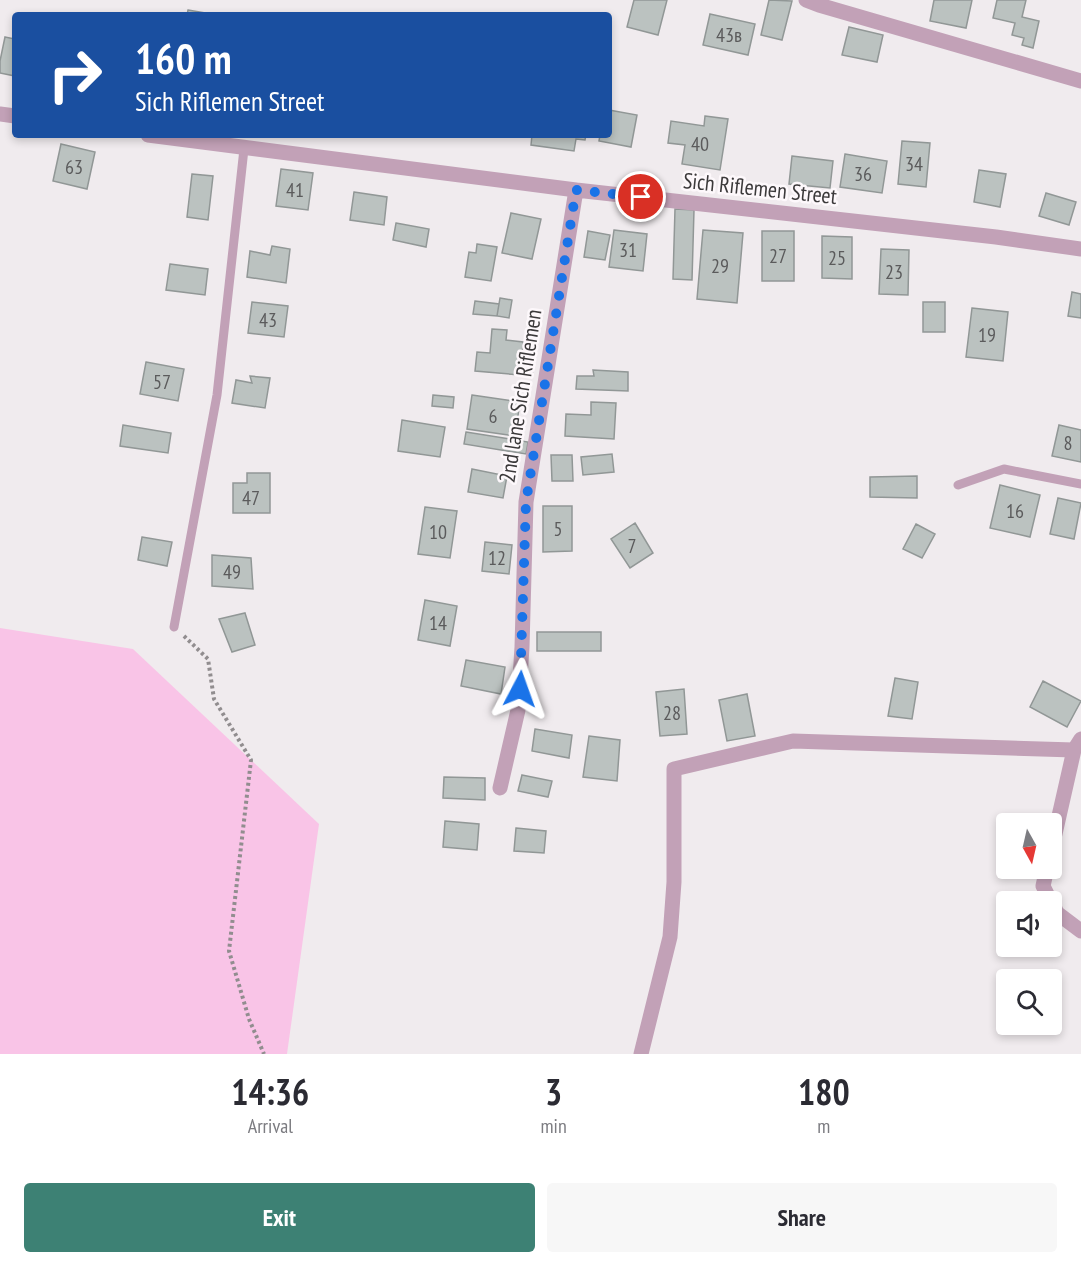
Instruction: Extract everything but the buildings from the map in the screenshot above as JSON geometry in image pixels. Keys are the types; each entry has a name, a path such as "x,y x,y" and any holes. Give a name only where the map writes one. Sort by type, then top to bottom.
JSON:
{"street":[{"path":"806,0 829,9 1081,81"},
{"name":"Sich Riflemen Street","path":"169,138 576,190 996,237 1081,249"},
{"name":"2nd lane Sich Riflemen","path":"500,788 518,710 526,502 576,190"},
{"path":"641,1054 670,937 674,882 674,769 794,741 1077,744 1060,813"},
{"path":"1062,917 1081,931"}],"lane":[{"path":"174,627 217,395 244,149"},
{"path":"958,485 1004,469 1081,484"}],"path":[{"path":"174,627 208,659 214,699 251,760 229,951 249,1019 264,1054"}],"shaded area":[{"path":"0,628 133,649 319,824 287,1054 0,1054"}],"route":[{"path":"520,689 526,502 576,190 641,197"}]}
